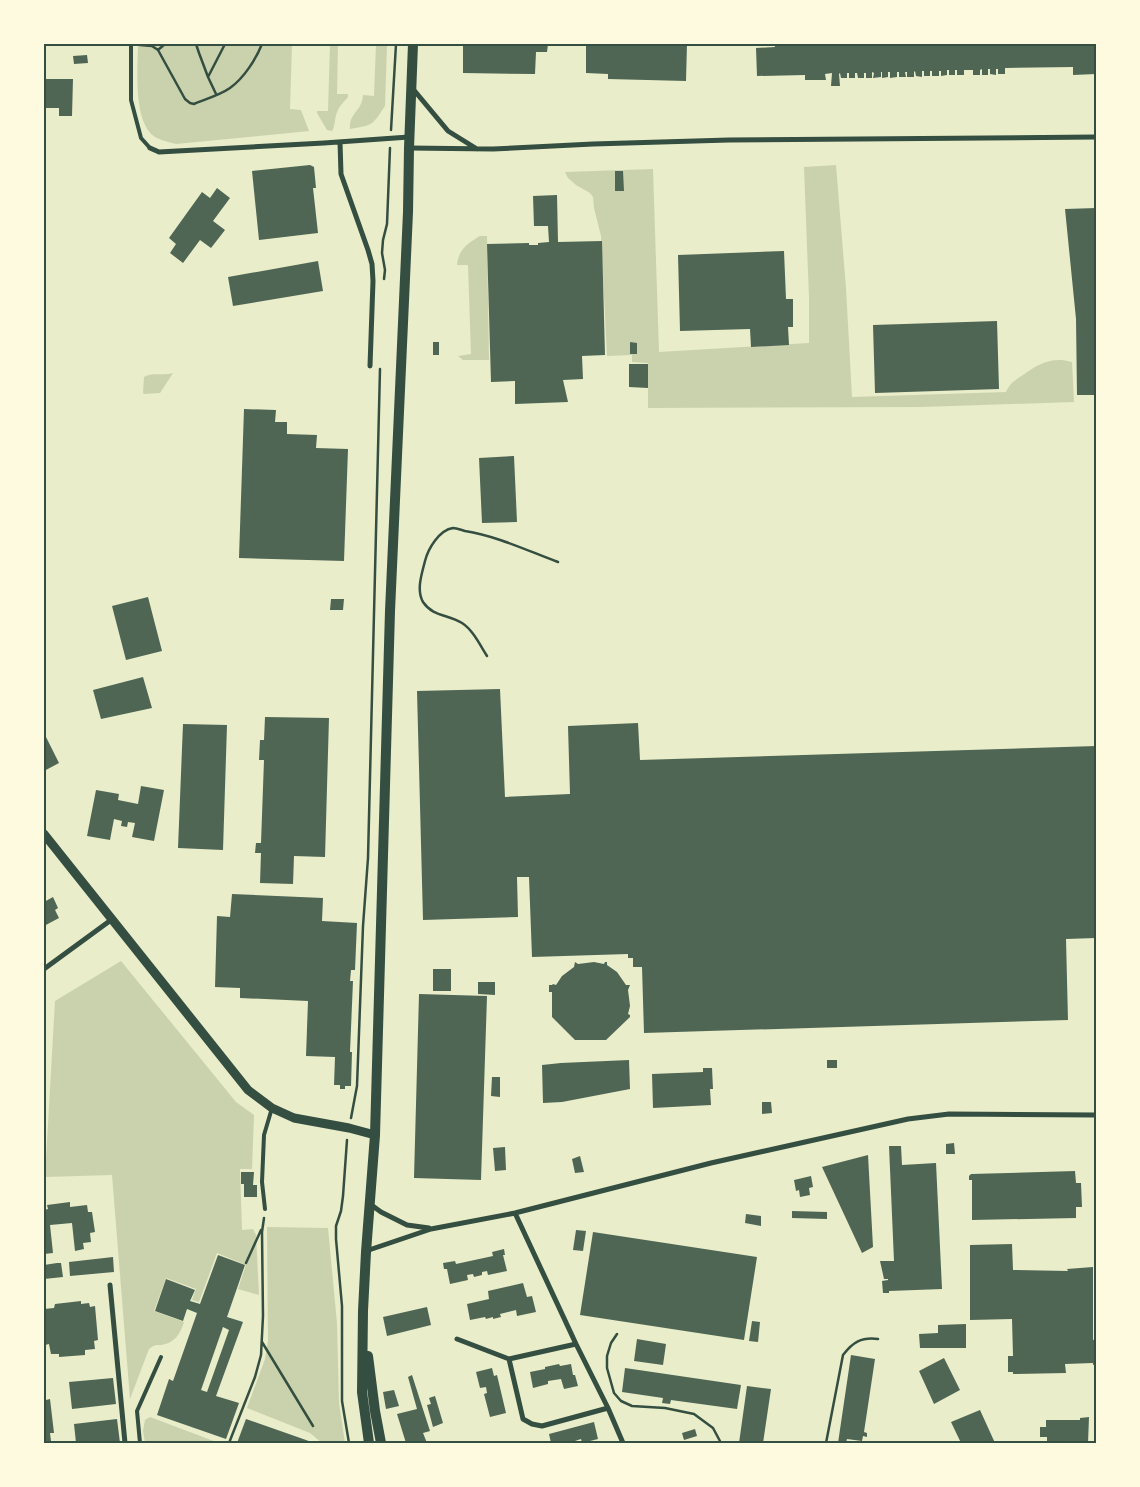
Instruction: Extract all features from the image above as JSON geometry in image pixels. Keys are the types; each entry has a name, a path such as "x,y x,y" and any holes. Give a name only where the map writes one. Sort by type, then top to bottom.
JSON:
{"main road":[{"path":"369,1443 362,1392 366,1252 375,1135 390,612 408,212 413,44"},
{"path":"364,1328 381,1443"}],"street":[{"path":"412,86 448,131 477,150"},
{"path":"150,148 159,152 391,138 477,150 729,140 1096,137"},
{"path":"340,142 341,174 372,264 370,366"},
{"path":"44,834 242,1083 260,1100 294,1118 349,1128 375,1135"},
{"path":"44,969 112,920"},
{"path":"366,1252 432,1229 515,1213 711,1163 908,1119 949,1114 1096,1116"},
{"path":"369,1204 408,1225 432,1229"},
{"path":"515,1213 623,1443"},
{"path":"110,1285 125,1443"},
{"path":"457,1340 509,1359 576,1344"},
{"path":"509,1359 523,1419 532,1424 542,1426 608,1408"}],"lane":[{"path":"131,44 131,100 141,138 150,148"},
{"path":"264,1209 262,1182 264,1135 272,1108"},
{"path":"140,1443 137,1411 161,1357"}],"path":[{"path":"131,44 152,46 158,50 185,99 194,104 229,89 237,82 258,54 262,44"},
{"path":"158,50 165,44"},
{"path":"196,44 216,94"},
{"path":"208,77 225,44"},
{"path":"384,280 385,270 382,253 387,224 396,44"},
{"path":"349,1443 342,1401 342,1306 336,1226 341,1212 343,1196 345,1149 358,1086 362,945 368,858 380,366"},
{"path":"487,656 472,633 462,623 436,614 428,609 420,596 426,558 434,543 442,533 453,528 479,533 558,562"},
{"path":"229,1443 255,1377 261,1355 263,1316 262,1228 264,1209"},
{"path":"246,1263 262,1228"},
{"path":"617,1334 607,1356 607,1368 614,1393 621,1401 632,1406 665,1408 694,1414 712,1428 721,1443"},
{"path":"826,1443 843,1355 850,1345 859,1340 878,1339"},
{"path":"262,1341 313,1426"}],"green space":[{"path":"138,44 292,44 290,109 301,110 309,131 176,144 157,138 149,131 143,121 140,109 137,81"},
{"path":"330,44 338,44 337,94 348,94 348,97 340,106 332,131 327,130 317,113 317,111 328,111"},
{"path":"376,44 387,44 385,106 372,123 350,129 351,119 362,101 363,95 374,96"},
{"path":"836,165 846,288 852,397 1006,392 1013,382 1034,367 1046,362 1065,360 1072,362 1074,402 922,407 648,408 648,363 632,362 632,355 607,356 601,236 593,197 568,178 565,172 653,169 659,352 809,343 804,167"},
{"path":"480,236 487,236 489,360 463,360 458,356 471,354 468,265 457,265 459,255 464,248"},
{"path":"173,373 160,393 143,393 144,377"},
{"path":"121,961 236,1102 254,1115 252,1169 240,1169 242,1230 253,1229 256,1235 259,1295 238,1289 246,1265 217,1253 199,1302 192,1300 196,1289 166,1278 154,1311 184,1322 181,1331 173,1340 149,1349 130,1399 112,1175 45,1177 55,1001"},
{"path":"267,1227 328,1228 337,1323 339,1403 345,1443 322,1443 310,1433 247,1408 265,1359 268,1341"},
{"path":"150,1417 219,1443 145,1443 143,1431 145,1420"}],"building":[{"path":"463,44 548,44 547,52 536,52 535,74 463,73"},
{"path":"586,44 687,44 686,81 608,79 608,74 586,73"},
{"path":"774,44 1096,44 1096,74 1073,75 1073,67 1005,68 1005,74 998,74 998,69 996,69 996,75 990,74 990,69 988,69 988,75 982,75 982,69 980,70 980,75 973,75 973,70 964,70 964,75 957,75 957,70 955,70 955,75 949,75 949,70 947,70 947,75 941,76 941,71 939,71 939,76 932,76 932,71 930,71 930,76 924,76 924,71 922,71 922,77 916,76 915,71 914,77 907,77 907,72 905,72 906,77 899,77 899,72 897,72 897,77 890,78 890,72 888,72 888,77 882,78 882,72 881,77 873,78 874,73 872,72 872,78 866,78 866,73 864,73 864,78 858,78 857,73 855,73 855,78 849,78 849,73 847,73 847,78 841,78 840,73 840,86 831,86 832,73 825,74 826,80 805,80 805,75 757,76 756,48 775,47"},
{"path":"87,55 88,63 74,64 73,56"},
{"path":"44,79 73,79 72,116 59,116 59,108 44,108"},
{"path":"310,165 314,167 316,188 313,188 318,233 259,240 252,171"},
{"path":"615,171 623,171 624,191 615,191"},
{"path":"217,188 230,198 213,221 225,230 211,248 200,240 183,263 170,253 176,244 169,238 202,192 210,198"},
{"path":"557,195 558,242 602,241 605,355 582,356 583,379 563,380 568,402 515,404 515,381 491,382 487,244 529,243 529,245 538,245 538,243 549,242 548,226 534,226 533,196"},
{"path":"1096,208 1096,395 1077,395 1076,319 1065,209"},
{"path":"784,251 786,299 793,299 793,327 788,327 789,345 751,347 750,329 680,331 678,255"},
{"path":"318,261 323,291 233,306 228,277"},
{"path":"997,321 999,389 875,393 873,325"},
{"path":"433,342 439,342 439,355 433,355"},
{"path":"630,342 637,343 637,354 630,354"},
{"path":"629,364 648,364 648,388 629,387"},
{"path":"244,409 276,410 275,422 287,422 287,434 317,435 316,448 348,449 344,561 239,558"},
{"path":"514,456 517,522 482,523 479,458"},
{"path":"148,597 162,651 126,660 112,606"},
{"path":"331,599 344,599 343,610 330,610"},
{"path":"143,677 152,708 101,719 93,690"},
{"path":"500,689 505,797 570,794 568,726 638,723 640,760 1096,746 1096,938 1066,939 1068,1020 644,1033 642,967 633,967 633,958 628,958 628,954 532,957 529,877 517,877 518,917 423,920 417,691"},
{"path":"265,717 329,718 325,857 294,856 293,884 260,883 261,853 255,853 256,843 261,843 264,760 259,760 260,740 264,740"},
{"path":"183,724 227,725 223,850 178,848"},
{"path":"44,733 59,763 44,771"},
{"path":"141,786 164,790 154,841 132,837 135,823 128,822 127,827 121,826 122,821 114,819 110,840 87,836 96,790 119,794 118,800 138,804"},
{"path":"232,894 323,898 322,921 357,923 355,970 351,970 350,981 353,981 350,1052 352,1052 351,1086 345,1086 345,1089 340,1089 340,1085 334,1085 335,1057 306,1056 308,1001 240,998 240,988 215,987 217,916 230,917"},
{"path":"53,897 58,908 55,910 59,918 44,926 44,902"},
{"path":"575,962 578,964 594,962 604,964 607,962 607,965 617,972 626,985 630,985 628,990 630,1006 628,1014 630,1017 606,1040 575,1040 552,1017 552,992 549,992 549,985 556,985 562,976 574,967"},
{"path":"433,969 451,969 451,991 433,991"},
{"path":"478,982 495,982 495,995 478,994"},
{"path":"419,994 487,996 481,1180 414,1178"},
{"path":"629,1060 630,1089 562,1102 543,1103 542,1065"},
{"path":"827,1060 837,1060 837,1068 827,1068"},
{"path":"703,1068 712,1068 713,1089 710,1089 711,1105 653,1108 652,1074 703,1072"},
{"path":"492,1077 500,1077 500,1097 491,1096"},
{"path":"762,1102 771,1102 772,1113 762,1114"},
{"path":"954,1143 955,1154 946,1154 946,1144"},
{"path":"889,1146 901,1146 902,1165 936,1163 942,1289 889,1291 889,1293 883,1293 882,1281 888,1279 884,1279 880,1261 894,1261"},
{"path":"505,1147 506,1170 495,1171 493,1148"},
{"path":"868,1155 873,1247 862,1253 822,1167"},
{"path":"580,1156 584,1172 575,1173 572,1159"},
{"path":"1075,1171 1076,1183 1081,1183 1082,1207 1076,1207 1076,1218 972,1220 972,1180 969,1180 971,1174"},
{"path":"241,1172 254,1172 253,1185 257,1185 257,1197 244,1197 244,1184 241,1184"},
{"path":"811,1176 813,1187 809,1188 810,1195 800,1197 799,1190 796,1191 794,1180"},
{"path":"70,1202 70,1207 87,1205 88,1212 92,1212 95,1232 90,1233 91,1242 83,1243 84,1249 75,1251 72,1223 50,1225 53,1253 44,1254 44,1210 48,1209 47,1205"},
{"path":"792,1211 827,1212 827,1219 792,1218"},
{"path":"746,1214 761,1216 761,1226 745,1223"},
{"path":"576,1230 586,1231 583,1251 573,1250"},
{"path":"593,1232 757,1257 744,1340 580,1315"},
{"path":"1012,1244 1013,1270 1068,1271 1067,1269 1093,1267 1093,1340 1096,1339 1096,1364 1065,1364 1066,1373 1013,1374 1013,1372 1008,1372 1008,1356 1013,1356 1012,1319 970,1320 970,1245"},
{"path":"504,1249 505,1255 503,1255 507,1271 488,1275 487,1271 482,1272 482,1275 474,1277 473,1274 467,1275 468,1280 450,1284 447,1269 444,1269 443,1263 455,1261 456,1264 493,1256 492,1252"},
{"path":"218,1255 245,1265 227,1317 243,1322 216,1396 239,1403 226,1439 157,1415 169,1379 173,1381 197,1313 187,1309 183,1321 155,1311 166,1279 195,1290 190,1301 200,1304","holes":["223,1327 229,1330 207,1392 201,1390"]},
{"path":"113,1257 114,1272 70,1276 69,1262"},
{"path":"61,1263 63,1277 44,1279 44,1265"},
{"path":"523,1283 527,1297 532,1296 536,1312 517,1316 516,1310 500,1314 501,1317 493,1319 493,1317 486,1319 485,1317 470,1320 467,1304 489,1299 488,1291"},
{"path":"81,1301 81,1304 89,1303 90,1307 95,1306 98,1340 94,1341 95,1349 85,1350 85,1355 59,1357 59,1354 51,1354 49,1344 45,1345 44,1309 54,1308 55,1304"},
{"path":"427,1307 431,1325 387,1336 383,1317"},
{"path":"752,1321 760,1322 758,1342 749,1341"},
{"path":"966,1324 966,1348 920,1348 919,1334 938,1333 938,1325"},
{"path":"637,1339 666,1344 663,1365 634,1361"},
{"path":"851,1355 875,1359 864,1432 867,1433 867,1437 863,1436 862,1441 847,1439 846,1443 838,1443"},
{"path":"944,1358 960,1390 934,1404 919,1371"},
{"path":"559,1364 560,1366 571,1364 578,1386 564,1389 561,1379 548,1381 548,1384 533,1388 530,1372"},
{"path":"492,1368 494,1376 497,1375 506,1413 490,1417 484,1394 487,1393 486,1387 480,1388 476,1372"},
{"path":"625,1368 741,1385 737,1409 671,1400 670,1404 662,1403 663,1398 622,1392"},
{"path":"412,1375 430,1431 423,1433 427,1443 406,1443 397,1414 417,1409 408,1377"},
{"path":"113,1378 116,1404 72,1409 69,1382"},
{"path":"747,1386 771,1389 763,1443 739,1443"},
{"path":"394,1390 399,1406 386,1409 383,1392"},
{"path":"44,1396 46,1396 46,1400 50,1399 54,1433 50,1433 51,1441 44,1442"},
{"path":"435,1396 443,1423 433,1427 427,1405 431,1404 429,1398"},
{"path":"980,1410 995,1443 961,1443 951,1422"},
{"path":"1089,1417 1088,1443 1047,1443 1047,1437 1040,1437 1040,1427 1046,1427 1046,1420 1080,1420 1080,1418"},
{"path":"117,1419 120,1443 76,1443 74,1424"},
{"path":"246,1419 306,1440 314,1443 237,1443"},
{"path":"594,1422 598,1439 582,1443 581,1439 575,1441 575,1443 551,1443 549,1434"},
{"path":"695,1429 697,1436 684,1440 682,1433"}]}
